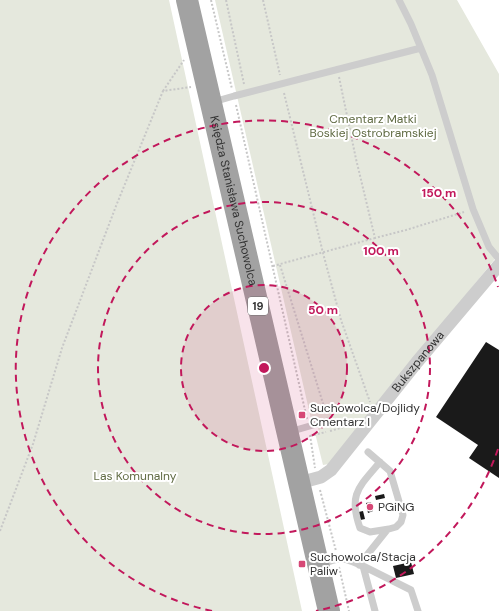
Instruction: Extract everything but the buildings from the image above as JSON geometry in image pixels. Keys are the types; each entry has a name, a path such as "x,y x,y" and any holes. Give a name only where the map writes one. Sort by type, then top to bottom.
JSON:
{"highway":[{"name":"Księdza Stanisława Suchowolca","path":"187,0 287,432 308,481 328,562 329,611"}],"street":[{"name":"Bukszpanowa","path":"308,481 325,475 331,470 417,362 499,265"}],"lane":[{"path":"399,0 421,48 439,94 473,210 489,247 499,259"},
{"path":"211,103 421,48"},
{"path":"287,432 327,421"},
{"path":"368,452 390,470 403,515 401,522 396,527 370,532 360,528 355,507 355,496 363,483 380,462"},
{"path":"361,566 386,530"},
{"path":"328,562 346,558 411,590 418,611"},
{"path":"361,566 375,611"}],"path":[{"path":"211,0 273,266 310,436 308,481 328,562 349,611"},
{"path":"226,0 246,93"},
{"path":"262,0 323,253 341,320 371,407"},
{"path":"0,531 33,444 62,348 116,206 163,91 185,58"},
{"path":"337,70 375,238"},
{"path":"163,91 191,87"},
{"path":"273,266 473,210"},
{"path":"280,265 306,346 329,431"},
{"path":"310,436 354,424"}],"green space":[{"name":"Las Komunalny","path":"0,0 169,0 302,611 0,611"},
{"name":"Cmentarz Matki Boskiej Ostrobramskiej","path":"215,0 457,0 499,74 499,254 329,464 323,465 315,433 319,432 316,418 311,419"}],"place":[{"name":"Suchowolca/Dojlidy Cmentarz I","path":"302,415"},
{"name":"PGiNG","path":"370,507"},
{"name":"Suchowolca/Stacja Paliw","path":"302,564"}]}
